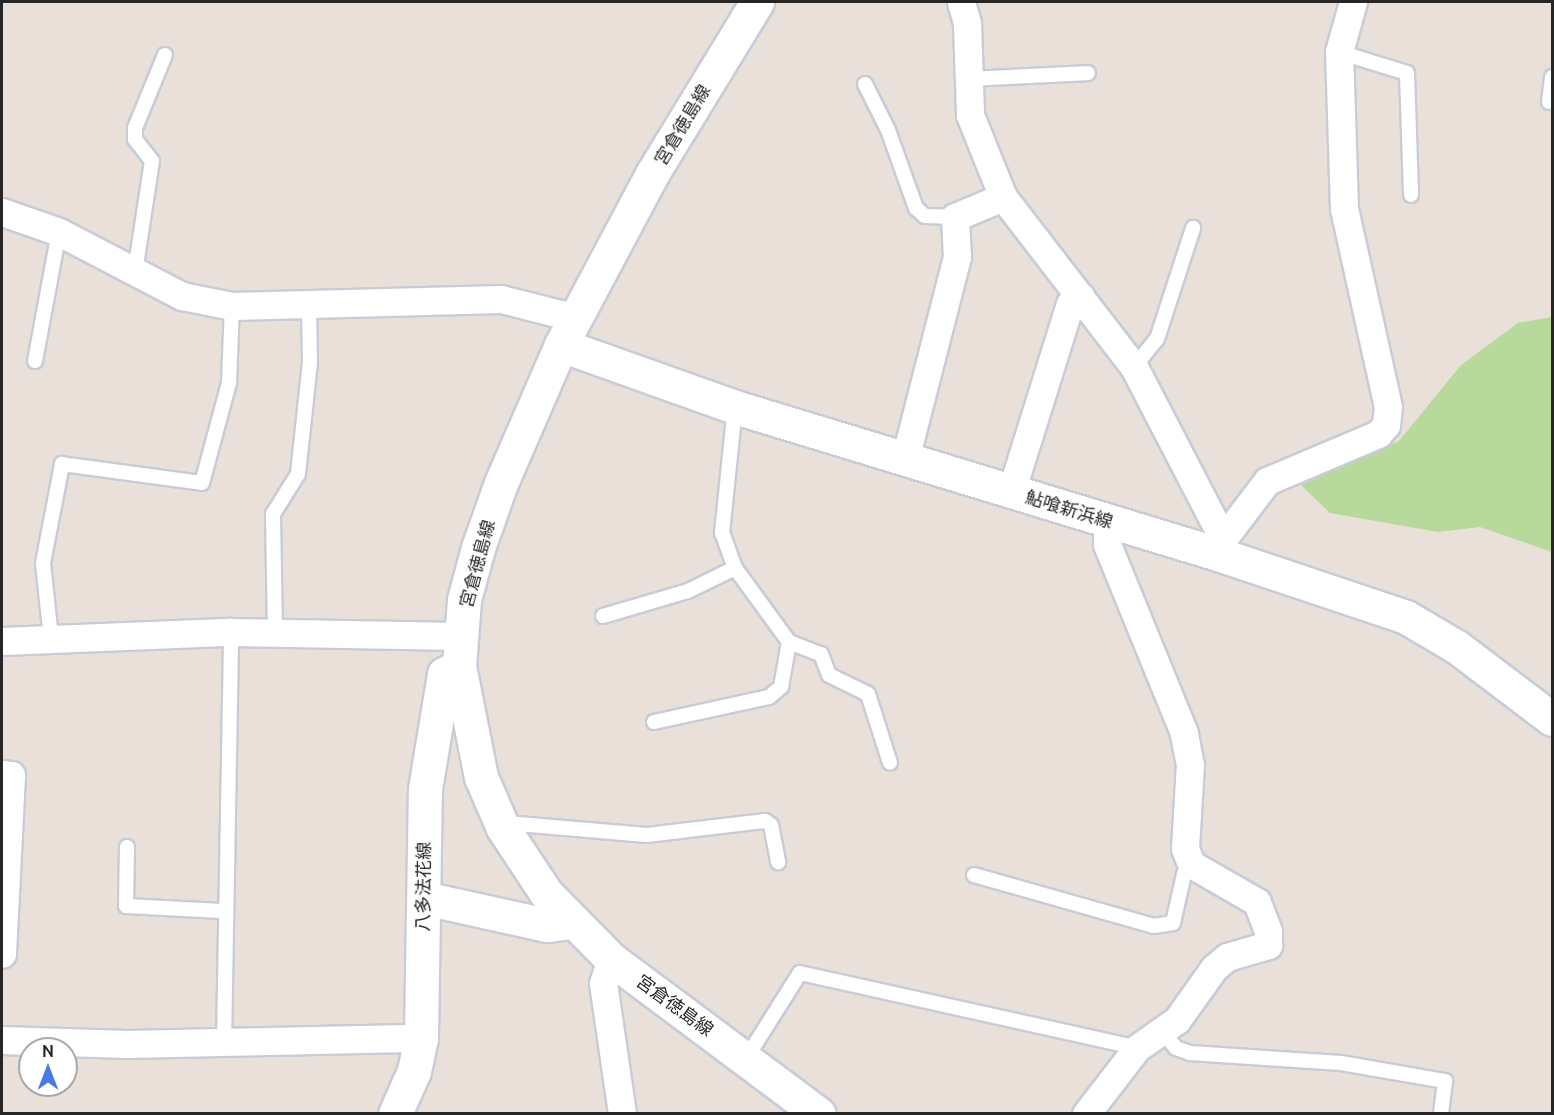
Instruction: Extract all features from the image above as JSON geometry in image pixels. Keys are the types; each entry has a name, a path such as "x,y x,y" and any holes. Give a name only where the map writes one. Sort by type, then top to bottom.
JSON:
{"main road":[{"name":"宮倉徳島線","path":"757,2 652,174 568,332 501,483 478,548 464,600 460,651 481,777 503,828 570,922 611,959 747,1057 819,1113"},
{"name":"鮎喰新浜線","path":"568,332 735,407 1108,521 1220,546 1406,617 1457,647 1552,719"},
{"name":"八多法花線","path":"395,1113 414,1071 421,1038 425,789 444,674 460,651"},
{"path":"424,898 547,925 570,922"}],"street":[{"path":"961,2 970,79 970,115 1003,197 1134,367 1220,546 1267,481 1378,434 1386,425 1388,407 1347,230 1339,52 1353,2"},
{"path":"904,459 957,257 955,217 1003,197"},
{"path":"2,213 59,232 182,296 232,306 501,299 568,332"},
{"path":"1011,492 1070,304 1080,296"},
{"path":"1086,1113 1137,1048 1161,1029 1177,1020 1214,968 1227,957 1268,945 1268,931 1257,902 1191,864 1185,848 1190,765 1184,733 1107,544 1108,521"},
{"path":"2,641 274,631 460,651"},
{"path":"2,774 12,775 2,954"},
{"path":"611,959 603,983 622,1113"},
{"path":"2,1040 224,1043 421,1038"}],"lane":[{"path":"1339,52 1407,73 1411,195"},
{"path":"135,272 152,161 135,139 135,128 165,55"},
{"path":"970,79 1088,73"},
{"path":"1549,102 1552,77"},
{"path":"865,84 888,130 916,208 925,216 955,217"},
{"path":"1134,367 1157,339 1193,228"},
{"path":"35,361 59,232"},
{"path":"274,631 273,514 298,474 310,362 309,303"},
{"path":"51,638 43,563 62,464 202,483 228,383 232,306"},
{"path":"735,407 722,533 735,568 789,642 821,654 829,675 868,694 890,763"},
{"path":"603,616 688,591 735,568"},
{"path":"224,1043 222,912 231,632"},
{"path":"654,722 769,697 781,687 789,642"},
{"path":"503,828 518,824 647,835 765,821 771,825 778,862"},
{"path":"127,847 126,906 222,912"},
{"path":"974,875 1154,926 1173,923 1184,874 1191,864"},
{"path":"747,1057 800,973 1137,1048"},
{"path":"1161,1029 1176,1047 1190,1053 1341,1063 1445,1081 1441,1113"}],"green space":[{"path":"1552,317 1552,552 1480,527 1438,532 1330,513 1301,485 1399,441 1461,365 1518,323"}]}
